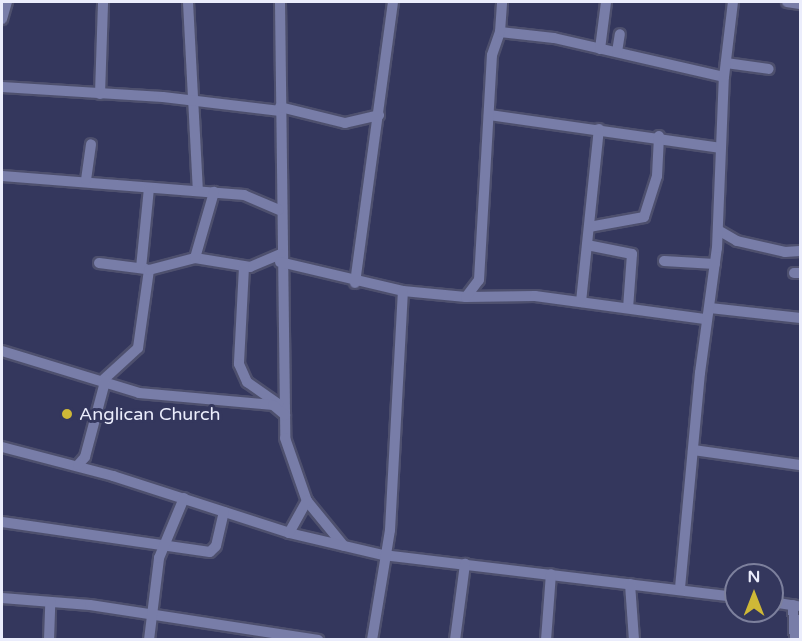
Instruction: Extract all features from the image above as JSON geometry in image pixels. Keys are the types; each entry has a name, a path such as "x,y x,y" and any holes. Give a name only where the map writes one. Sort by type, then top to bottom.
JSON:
{"street":[{"path":"2,19 7,2"},
{"path":"100,94 103,2"},
{"path":"188,2 198,191"},
{"path":"279,404 280,2"},
{"path":"355,283 393,2"},
{"path":"466,297 479,280 492,56 500,32 502,2"},
{"path":"600,49 606,2"},
{"path":"681,588 693,450 715,264 724,77 733,2"},
{"path":"788,2 801,4"},
{"path":"500,32 618,52 724,77"},
{"path":"618,52 620,34"},
{"path":"726,63 769,69"},
{"path":"2,87 163,97 194,104 280,109 345,123 379,115"},
{"path":"489,115 659,136 720,148"},
{"path":"581,302 598,129"},
{"path":"589,227 644,217 657,176 659,136"},
{"path":"86,180 91,144"},
{"path":"2,176 86,180 149,188 214,192 252,197 279,210"},
{"path":"78,465 85,457 104,382 138,348 149,188"},
{"path":"195,258 214,192"},
{"path":"718,230 737,240 785,252 801,251"},
{"path":"587,245 632,254 628,308"},
{"path":"99,263 145,269 195,258 244,267 257,267 280,258 355,283 403,291 466,297 535,296 628,308 801,318"},
{"path":"664,261 715,264"},
{"path":"244,267 239,364 247,382 279,404 285,415 287,451 307,501 344,546"},
{"path":"372,639 390,518 403,291"},
{"path":"2,351 143,394 279,404"},
{"path":"2,447 78,465 289,533 383,555 681,588 724,595"},
{"path":"693,450 801,465"},
{"path":"149,639 164,547 184,498"},
{"path":"289,533 307,501"},
{"path":"2,522 164,547 212,551 224,512"},
{"path":"455,639 465,564"},
{"path":"546,639 550,574"},
{"path":"630,584 634,639"},
{"path":"2,598 50,602 318,639"},
{"path":"49,639 50,602"},
{"path":"795,639 797,606"}],"place":[{"name":"Anglican Church","path":"67,414"}]}
